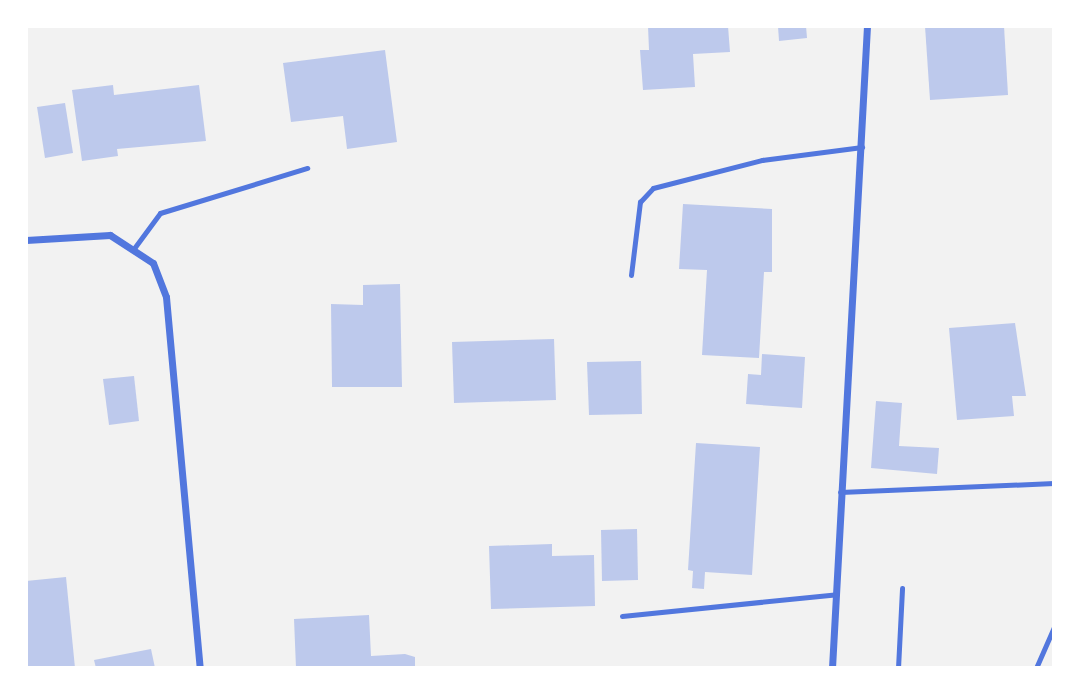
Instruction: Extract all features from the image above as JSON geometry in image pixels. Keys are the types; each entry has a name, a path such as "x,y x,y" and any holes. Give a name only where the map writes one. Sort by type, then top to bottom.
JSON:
{"street":[{"path":"832,668 867,26"},
{"path":"26,240 110,235 135,247 153,263 166,297 200,668"}],"lane":[{"path":"631,275 640,202 653,188 762,160 862,147"},
{"path":"135,247 160,213 307,168"},
{"path":"841,492 1054,483"},
{"path":"898,668 902,588"},
{"path":"622,616 837,594"},
{"path":"1036,668 1054,627"}],"building":[{"path":"648,26 728,26 730,52 693,54 695,87 643,90 640,50 649,50"},
{"path":"778,26 806,26 807,38 779,41"},
{"path":"925,26 1004,26 1008,95 930,100"},
{"path":"385,50 397,142 347,149 343,116 291,122 283,63"},
{"path":"113,85 114,95 199,85 206,141 117,149 118,156 82,161 72,90"},
{"path":"65,103 73,153 45,158 37,107"},
{"path":"683,204 772,209 772,272 764,272 759,358 702,355 707,270 679,269"},
{"path":"400,284 402,387 332,387 331,304 363,305 363,285"},
{"path":"1015,323 1026,396 1012,396 1014,416 957,420 949,328"},
{"path":"554,339 556,400 454,403 452,342"},
{"path":"762,354 805,357 802,408 746,404 748,374 761,375"},
{"path":"641,361 642,414 589,415 587,362"},
{"path":"134,376 139,421 109,425 103,379"},
{"path":"876,401 902,403 899,446 939,448 937,474 871,468"},
{"path":"696,443 760,447 752,575 705,572 704,589 692,588 693,571 688,570"},
{"path":"637,529 638,580 602,581 601,530"},
{"path":"552,544 552,556 594,555 595,606 491,609 489,546"},
{"path":"66,577 75,668 26,668 26,581"},
{"path":"369,615 371,656 405,654 415,657 415,668 296,668 294,619"},
{"path":"151,649 155,668 96,668 94,660"}]}
